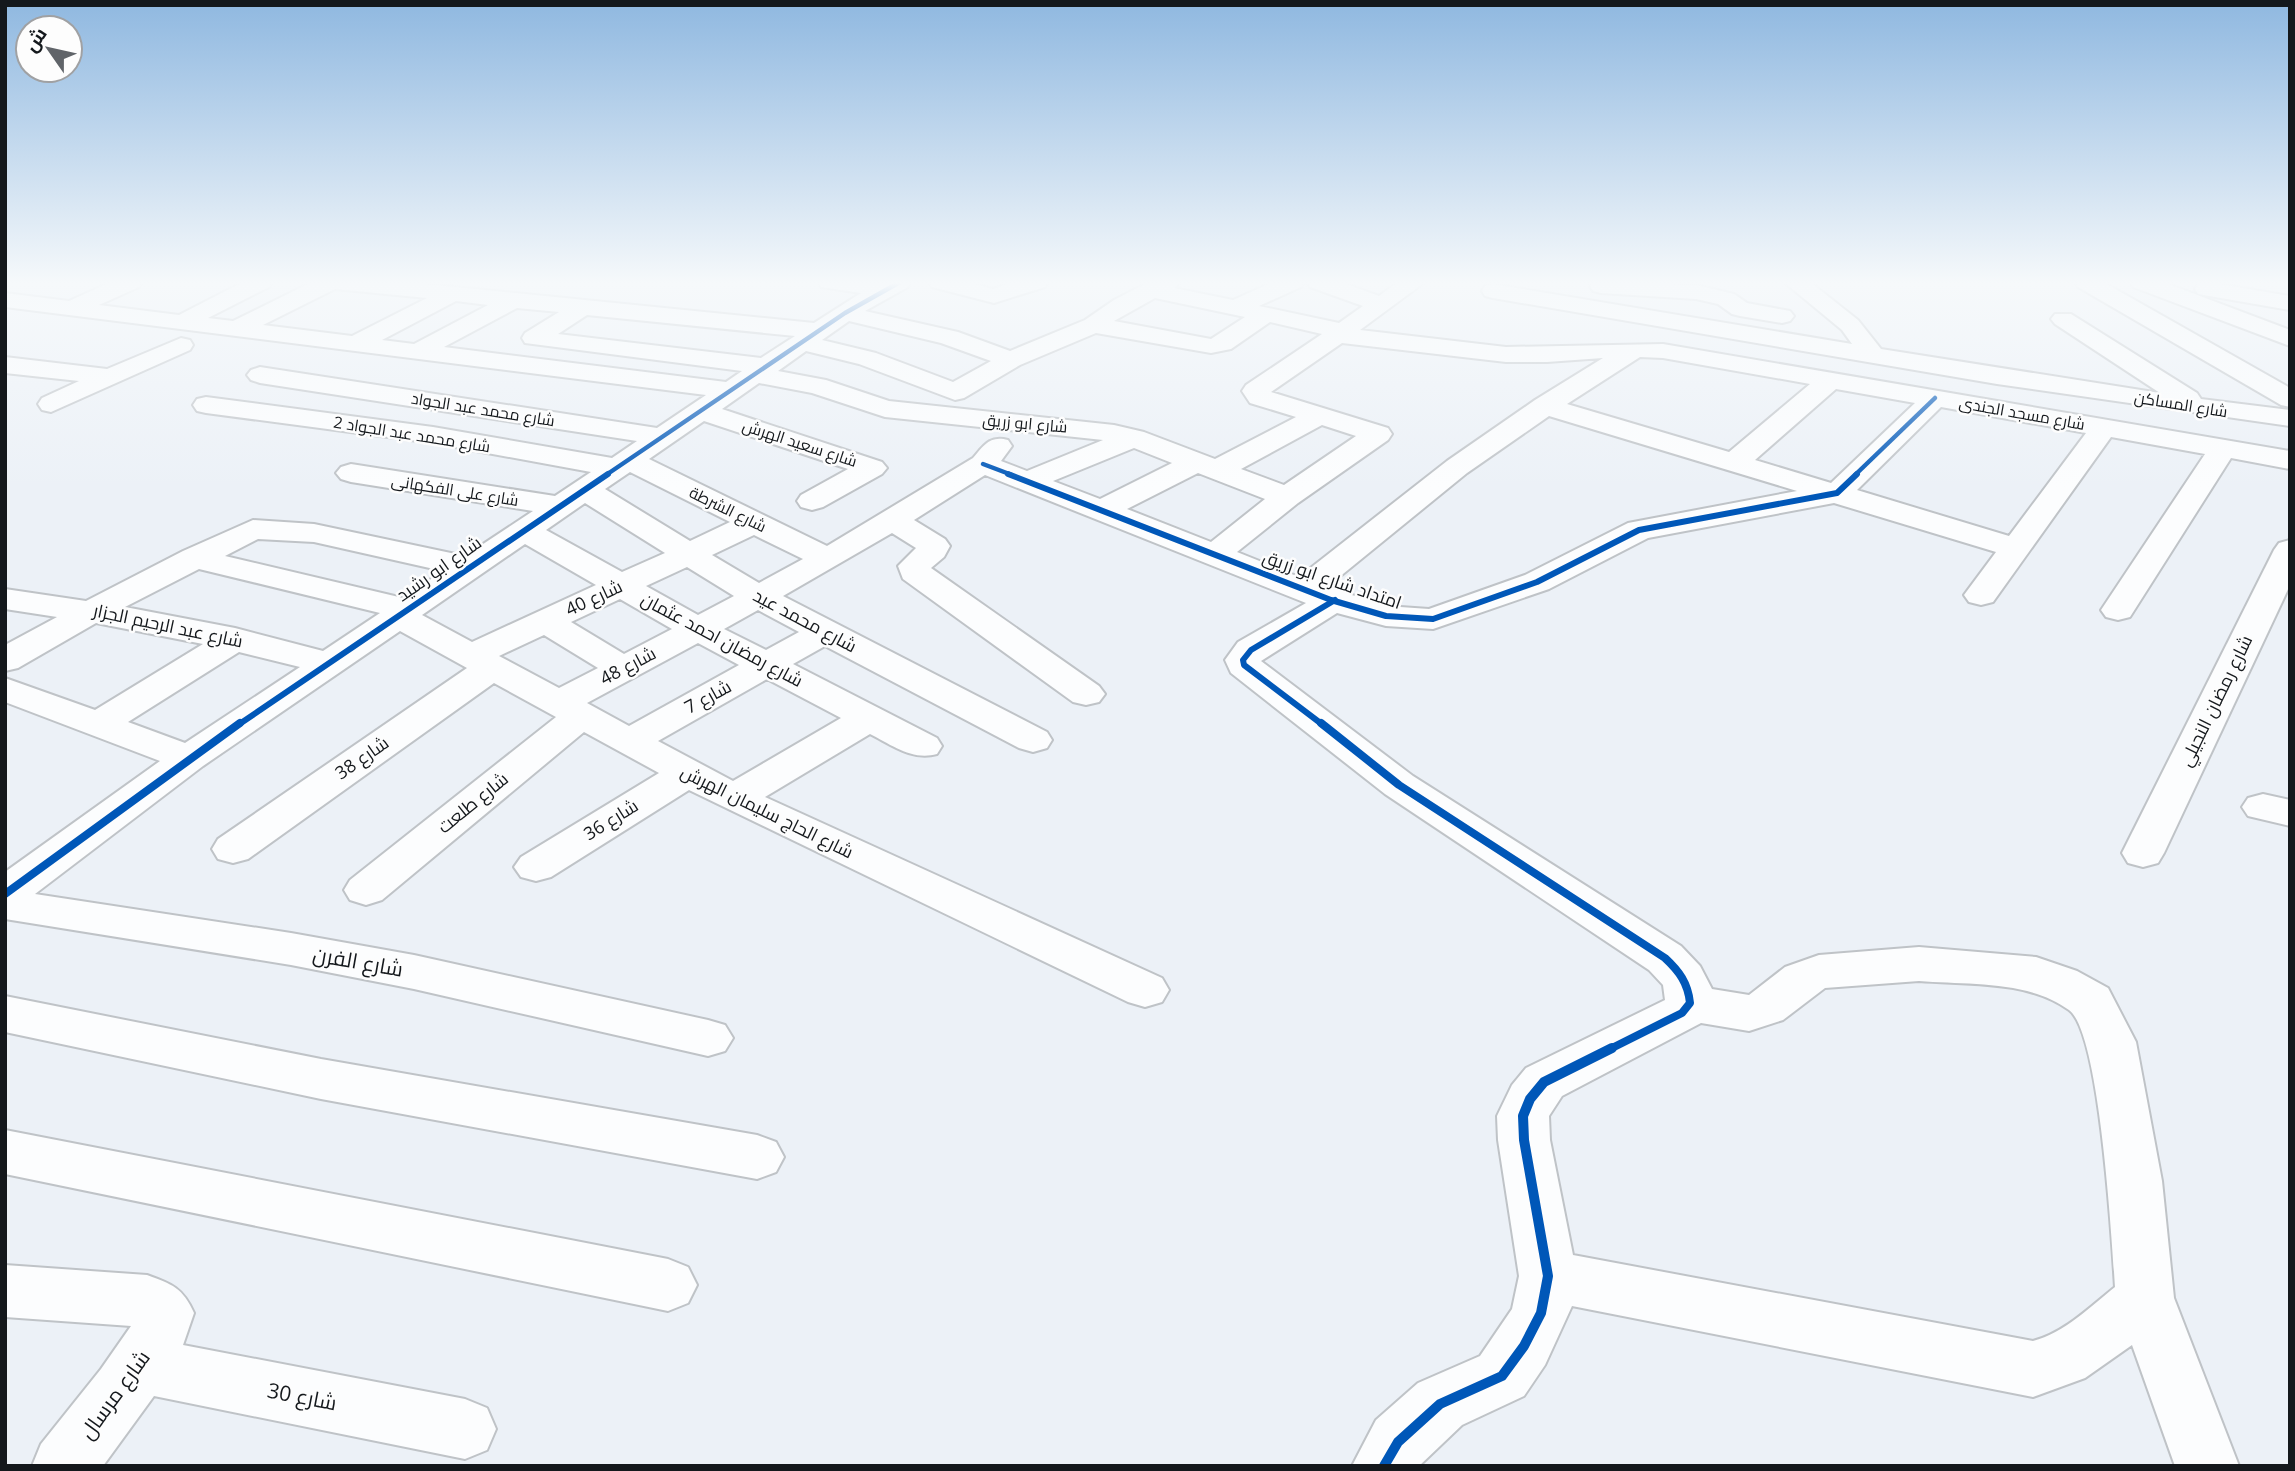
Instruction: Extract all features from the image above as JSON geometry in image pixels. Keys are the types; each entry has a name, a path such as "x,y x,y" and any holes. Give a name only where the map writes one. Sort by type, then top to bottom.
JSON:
{"street":[{"path":"51,404 109,377 153,351"},
{"name":"شارع محمد عبد الجواد","path":"230,351 269,365 664,437"},
{"path":"269,365 292,351"},
{"path":"429,351 752,378"},
{"path":"603,351 752,378"},
{"name":"شارع ابو رشيد","path":"5,894 188,758 792,351"},
{"path":"861,351 886,365 949,391 958,391 1034,351"},
{"path":"985,351 1012,360"},
{"path":"1215,554 1287,497 1378,434 1255,394 1255,391 1315,351"},
{"name":"شارع مسجد الجندى","path":"1489,351 1525,355 1595,351"},
{"path":"1384,1466 1398,1442 1440,1404 1502,1376 1524,1346 1541,1313 1548,1276 1524,1140 1523,1116 1530,1099 1544,1082 1682,1013 1690,1003 1690,988 1684,976 1665,958 1399,785 1244,665 1243,660 1251,650 1320,595 1457,467 1545,406 1634,351"},
{"name":"شارع مسجد الجندى","path":"1654,351 2290,460"},
{"name":"شارع المساكن","path":"1852,351 1992,375 2290,418"},
{"path":"1869,351 1872,354"},
{"path":"2112,351 2202,407"},
{"path":"2206,351 2290,399"},
{"path":"5,365 109,377"},
{"name":"شارع محمد عبد الجواد 2","path":"269,365 206,405 623,464"},
{"path":"1996,409 1992,375 2140,369"},
{"name":"شارع ابو زريق","path":"752,378 829,389 878,408 1088,428 1135,438 1287,497"},
{"path":"1735,462 1831,380"},
{"path":"1837,493 1935,398"},
{"path":"1545,406 2016,548"},
{"name":"شارع سعيد الهرش","path":"702,411 872,468 812,500"},
{"path":"1102,510 1319,416"},
{"name":"شارع 48","path":"569,710 624,669 828,559 983,464 1017,422"},
{"path":"1981,595 2104,428"},
{"path":"1027,481 1135,438"},
{"path":"2118,610 2223,448"},
{"name":"شارع الشرطة","path":"623,464 756,523 828,559"},
{"name":"امتداد شارع ابو زريق","path":"983,464 1320,595 1398,620 1433,619 1537,582 1639,530 1837,493"},
{"name":"شارع على الفكهانى","path":"351,473 571,498"},
{"name":"شارع محمد عيد","path":"571,498 688,554 757,596 1033,740"},
{"path":"893,520 934,546 933,550 914,566 915,572 1086,694"},
{"name":"شارع 40","path":"482,662 546,621 756,523"},
{"path":"5,660 94,610 248,531 264,528 314,533 469,567"},
{"name":"شارع رمضان احمد عثمان","path":"523,530 698,629 923,746"},
{"name":"شارع رمضان النجيلي","path":"2143,853 2290,550"},
{"name":"شارع الحاج سليمان الهرش","path":"194,558 403,613 482,662 734,799 1145,990"},
{"name":"شارع عبد الرحيم الجزار","path":"5,599 94,610 235,639 328,663"},
{"path":"546,621 624,669"},
{"name":"شارع 7","path":"628,742 824,632"},
{"path":"98,724 235,639"},
{"name":"شارع 38","path":"233,849 482,662"},
{"path":"5,689 188,758"},
{"name":"شارع طلعت","path":"366,890 569,710"},
{"path":"734,799 869,718"},
{"name":"شارع 36","path":"536,867 686,774"},
{"name":"شارع الفرن","path":"5,904 400,970 708,1038"},
{"path":"1690,1003 1749,1013 1766,1008 1802,979 1819,972 1919,964 2036,974 2060,982 2091,1000 2111,1042 2135,1181 2145,1298 2207,1466"},
{"path":"5,1014 54,1021 321,1079 757,1157"},
{"path":"5,1152 668,1285"},
{"path":"1548,1276 2033,1369 2049,1366 2093,1339 2145,1298"},
{"path":"5,1291 146,1301 165,1312 152,1344"},
{"name":"شارع 30","path":"152,1344 465,1429"},
{"name":"شارع مرسال","path":"64,1466 152,1344"}],"cycle path":[{"path":"5,894 189,758 790,351"},
{"path":"983,464 1331,600 1386,616 1411,620 1433,619 1537,582 1639,530 1837,493 1935,398"},
{"path":"1335,600 1251,650 1243,660 1244,665 1399,785 1665,958 1683,978 1690,1003 1682,1013 1544,1082 1530,1099 1523,1116 1524,1140 1548,1276 1541,1313 1524,1346 1502,1376 1440,1404 1398,1442 1384,1466"}]}
